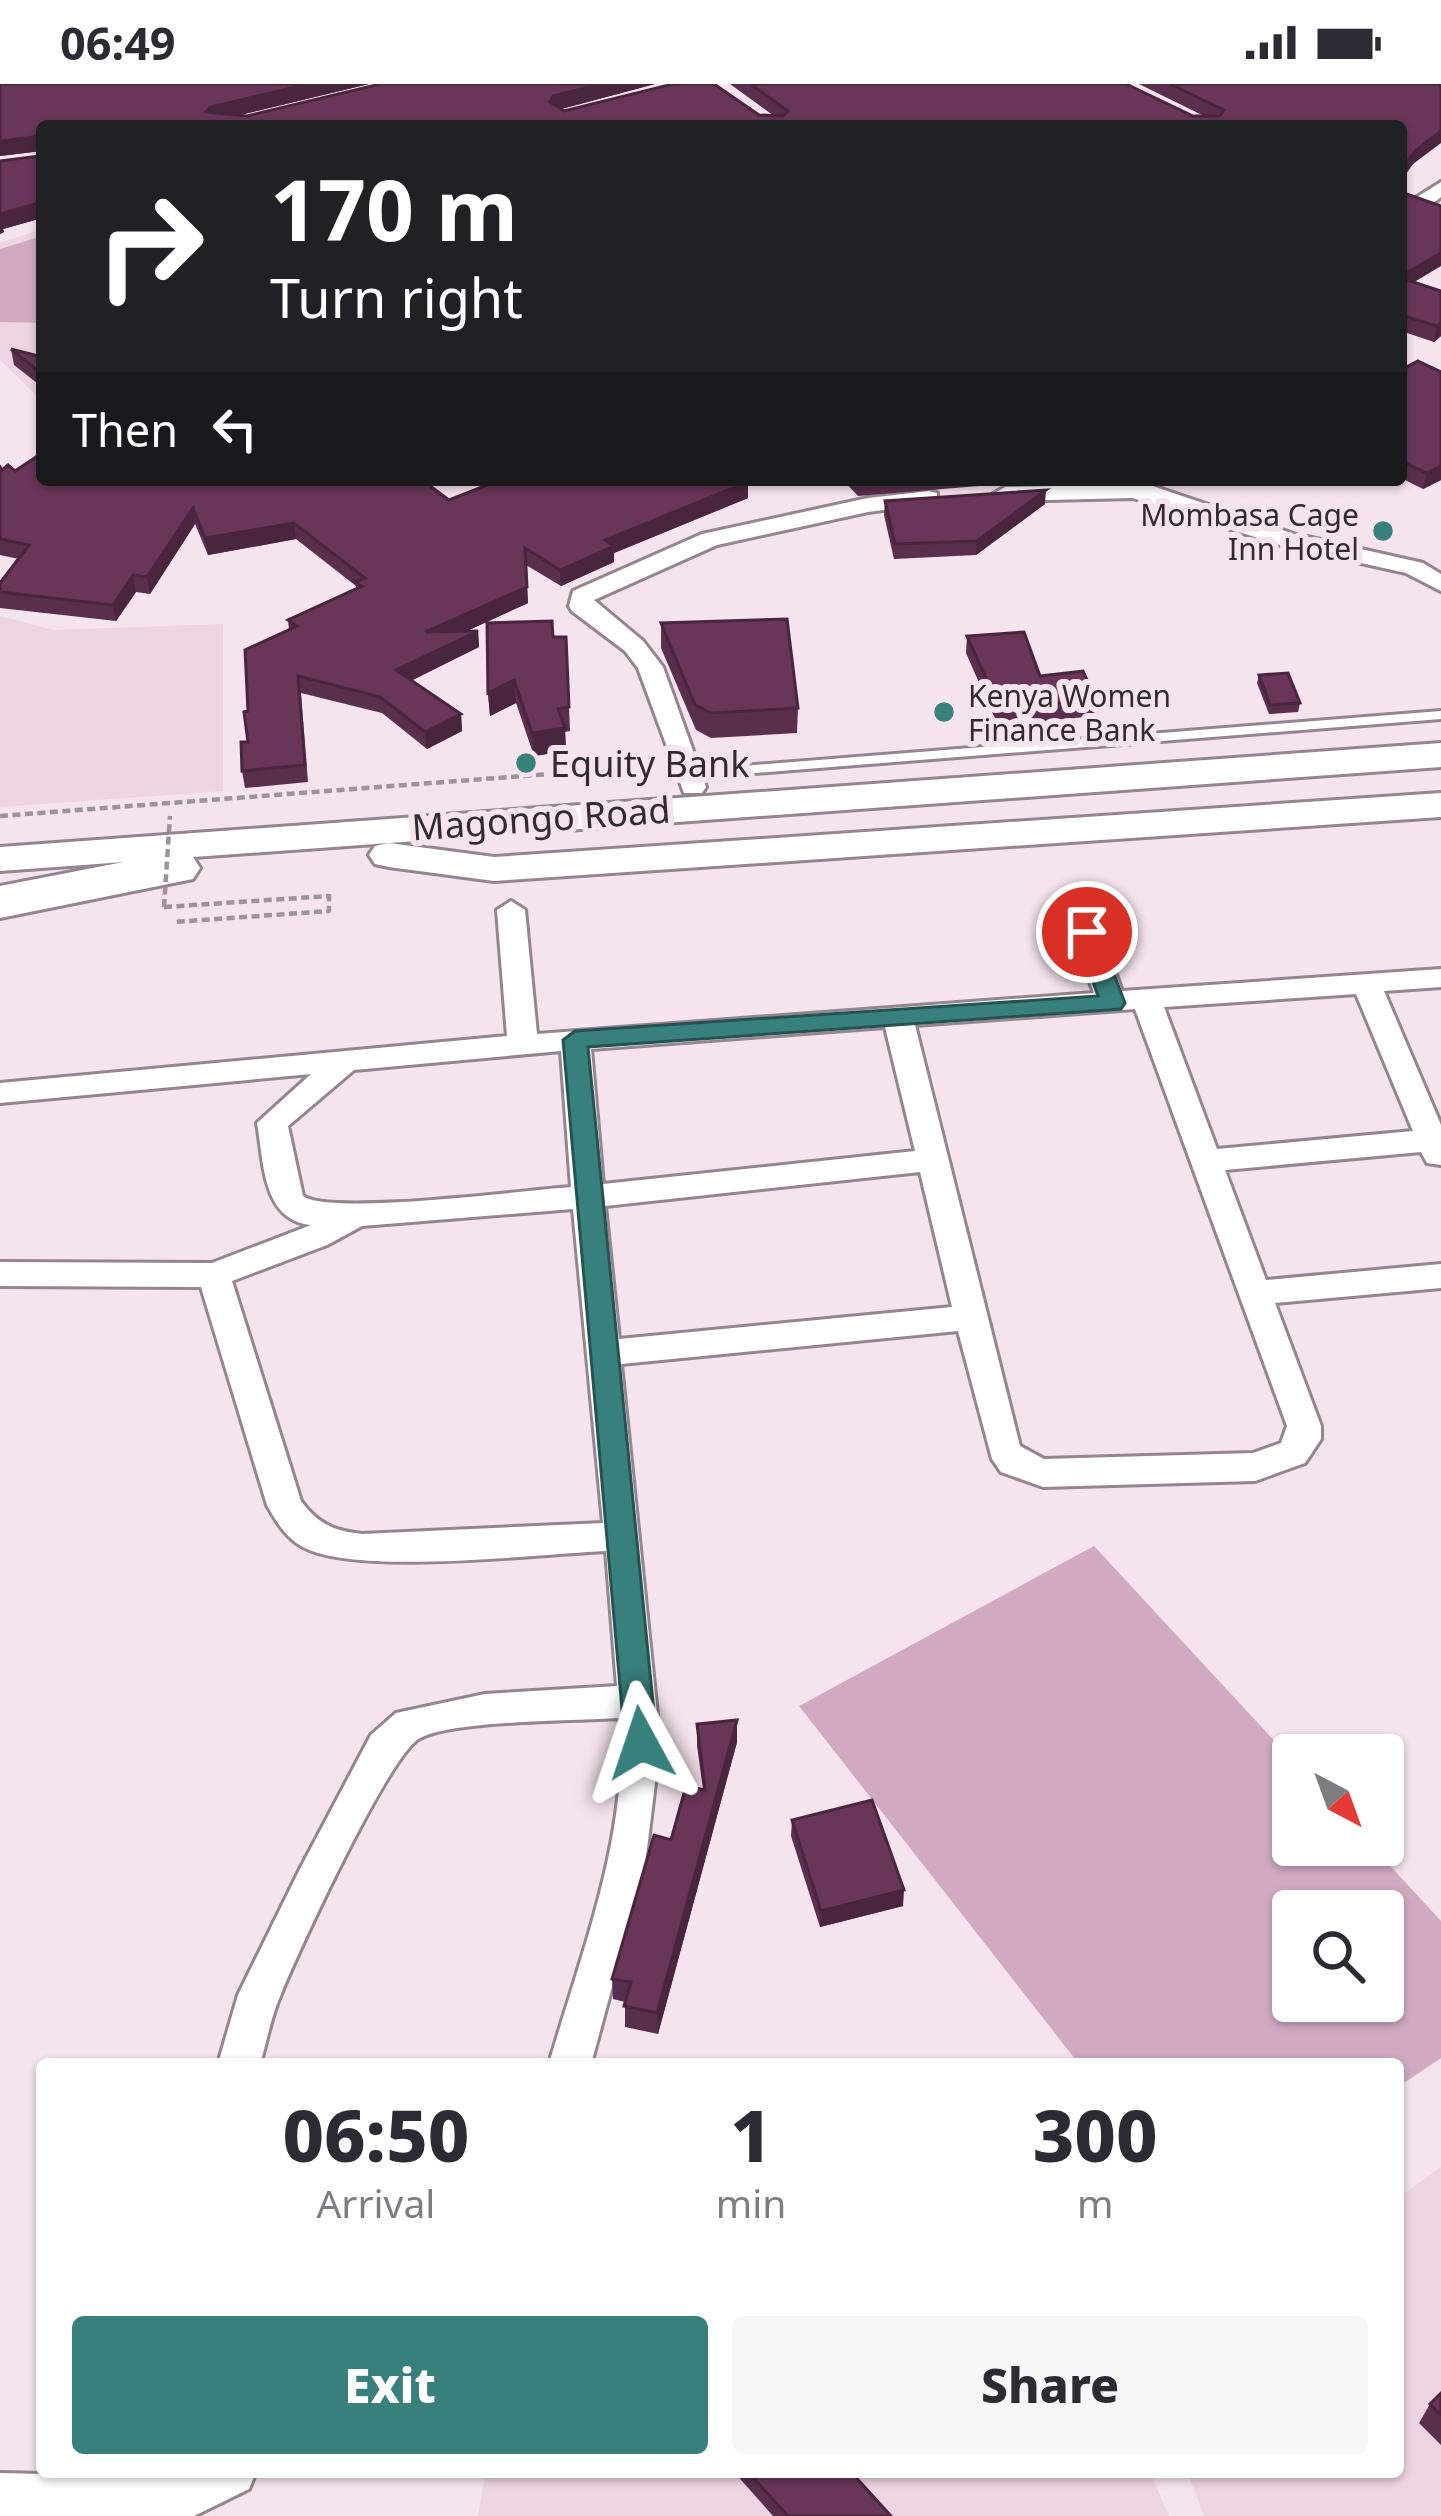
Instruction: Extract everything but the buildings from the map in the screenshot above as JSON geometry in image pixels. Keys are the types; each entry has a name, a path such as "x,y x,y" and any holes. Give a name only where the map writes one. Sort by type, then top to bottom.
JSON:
{"highway":[{"path":"0,902 170,888"}],"main road":[{"path":"479,821 690,774 1441,735"},
{"name":"Magongo Road","path":"0,859 1441,755"},
{"path":"389,855 1441,779"},
{"path":"389,855 494,869 1441,805"},
{"path":"0,838 140,828 220,840"},
{"name":"Magongo Road","path":"0,883 170,888 389,855"}],"street":[{"path":"1421,203 1441,188"},
{"path":"690,774 650,667 634,646 580,606 582,596 710,539 868,505 959,496 1137,490 1288,540 1414,568 1441,584"},
{"path":"1074,897 1112,1003"},
{"path":"512,910 524,1044"},
{"path":"0,1093 524,1044 1441,978"},
{"path":"1206,1161 1434,1135 1367,985"},
{"path":"898,1018 1004,1450 1026,1469 1043,1473 1256,1467 1293,1453 1304,1439 1304,1426 1147,1000"},
{"path":"571,2058 640,1781 638,1701 606,1353 586,1197 575,1040"},
{"path":"347,1060 278,1115 271,1131 291,1207 316,1215 586,1197 933,1160"},
{"path":"0,1274 214,1275 316,1237 356,1214"},
{"path":"214,1275 284,1505 298,1528 335,1546 362,1548 622,1536"},
{"path":"1256,1293 1441,1276"},
{"path":"606,1353 972,1317"},
{"path":"240,2058 259,1995 313,1885 385,1747 410,1724 485,1710 638,1701"},
{"path":"0,2497 174,2500 220,2478"}],"lane":[{"path":"690,774 1441,716"}],"path":[{"path":"0,816 551,778 690,774"},
{"path":"85,820 43,822 46,811 178,802"},
{"path":"170,816 170,888 329,896 329,911 174,922"}],"shaded area":[{"path":"36,231 36,395 0,360 0,243"},
{"path":"36,238 36,323 0,322 0,249"},
{"path":"0,616 53,630 223,624 223,791 0,807"},
{"path":"1094,1546 1272,1738 1272,1866 1390,1866 1441,1921 1441,2058 1404,2083 1404,2058 1074,2058 799,1706"},
{"path":"1441,2167 1441,2516 1204,2516 1189,2478 1404,2478 1404,2194"},
{"path":"485,2478 1153,2478 1169,2516 478,2516"}],"place":[{"name":"Mombasa Cage Inn Hotel","path":"1383,531"},
{"name":"Kenya Women Finance Bank","path":"944,712"},
{"name":"Equity Bank","path":"526,763"}],"route":[{"path":"641,1743 606,1353 586,1197 575,1040 1112,1003 1087,932"}]}
